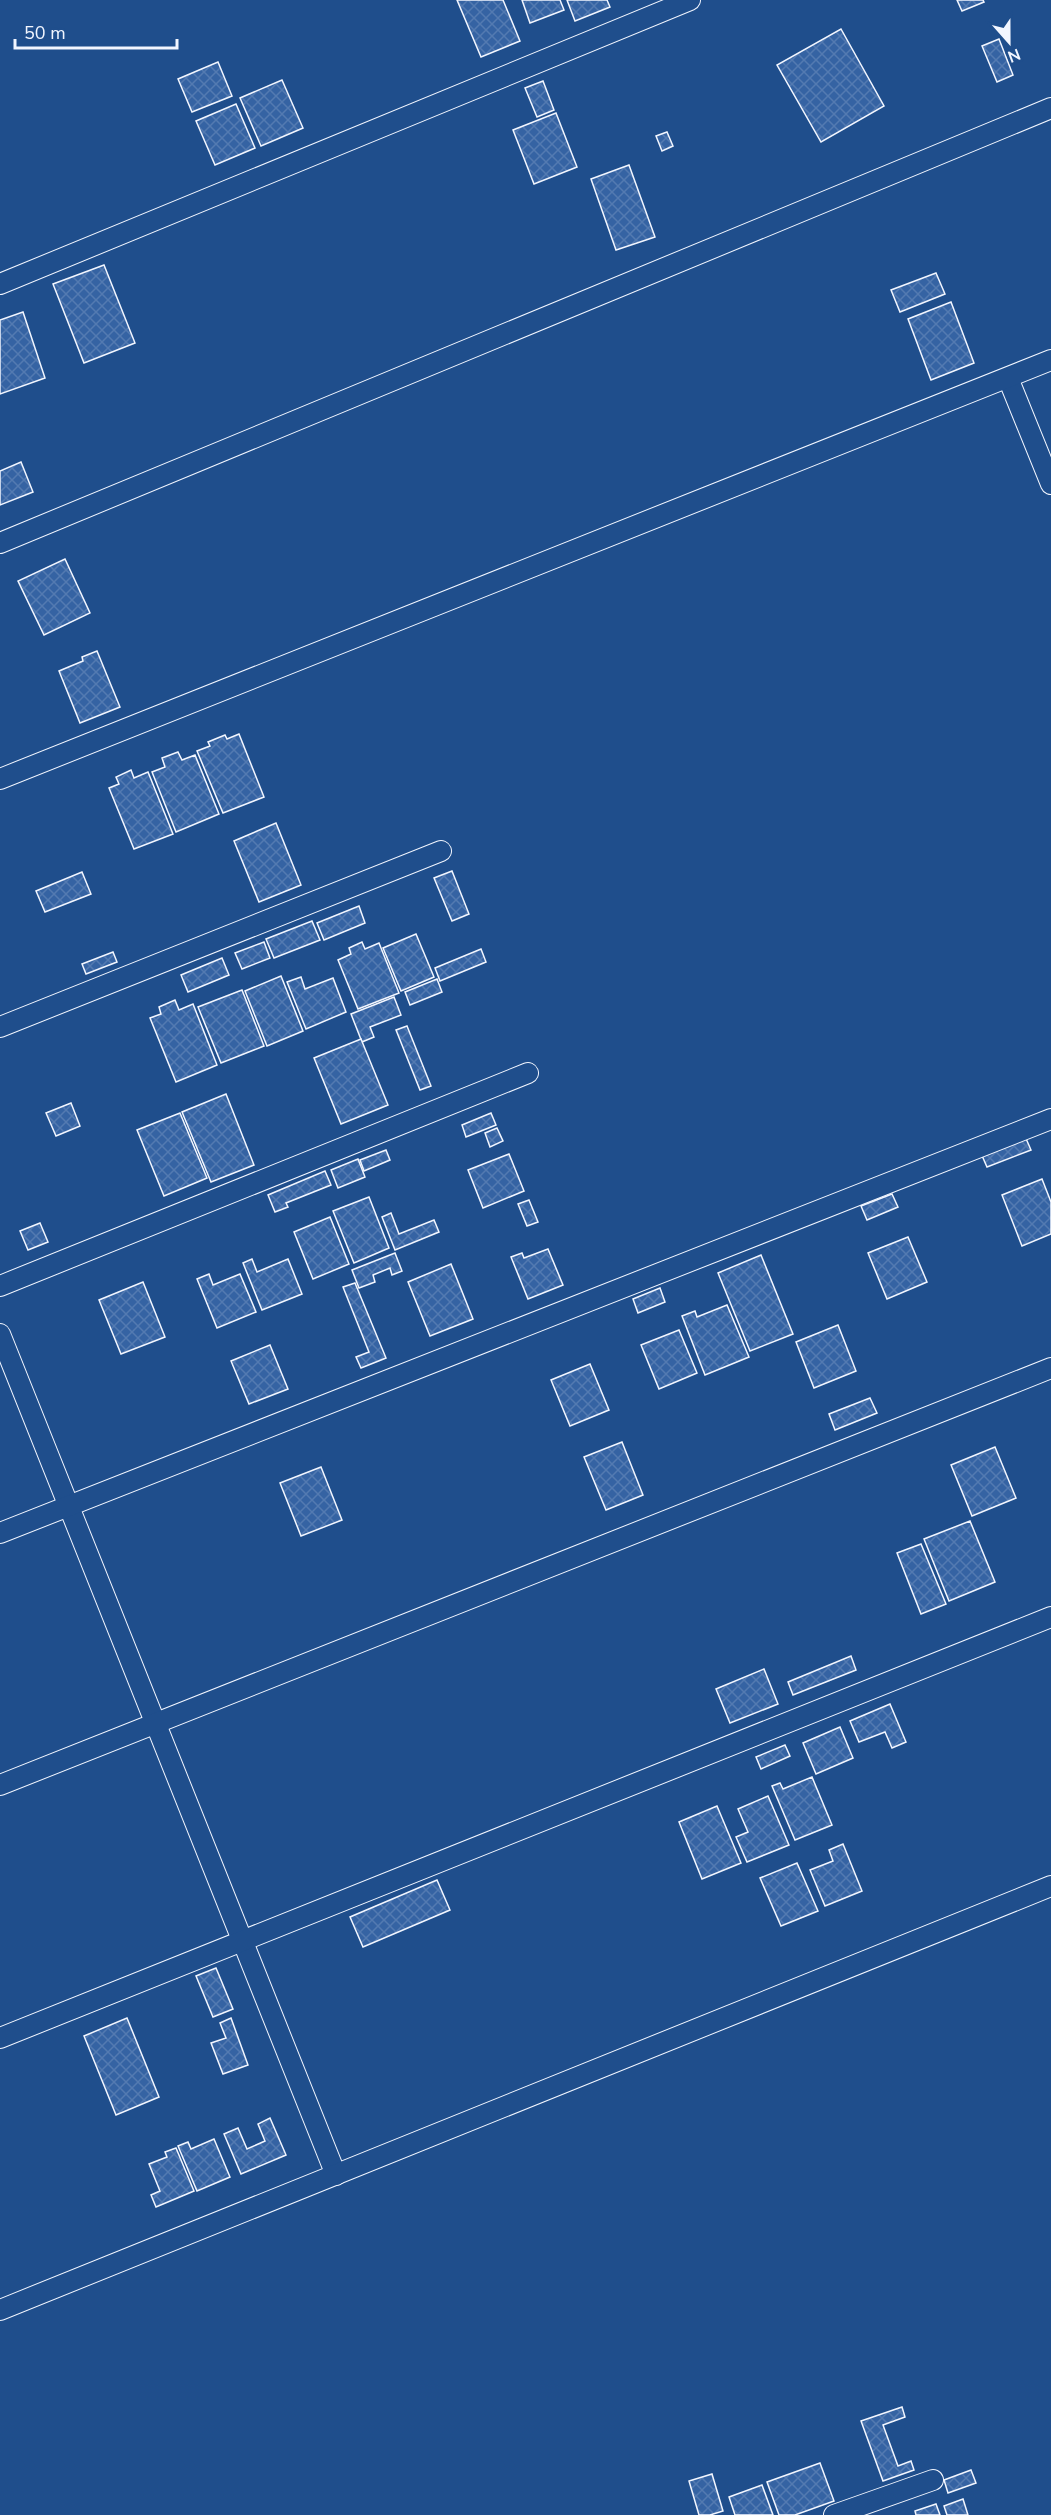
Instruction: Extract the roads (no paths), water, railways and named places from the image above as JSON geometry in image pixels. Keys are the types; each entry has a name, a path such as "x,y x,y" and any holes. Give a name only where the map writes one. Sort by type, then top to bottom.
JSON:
{"street":[{"path":"0,284 690,0"},
{"path":"0,543 1051,108"},
{"path":"0,779 1051,360"},
{"path":"1008,378 1051,483"},
{"path":"0,1027 441,851"},
{"path":"0,1286 528,1073"},
{"path":"0,1533 1051,1119"},
{"path":"0,1334 336,2175"},
{"path":"0,1785 1051,1368"},
{"path":"0,2038 1051,1617"},
{"path":"0,2310 1051,1886"},
{"path":"834,2515 933,2480"}]}
